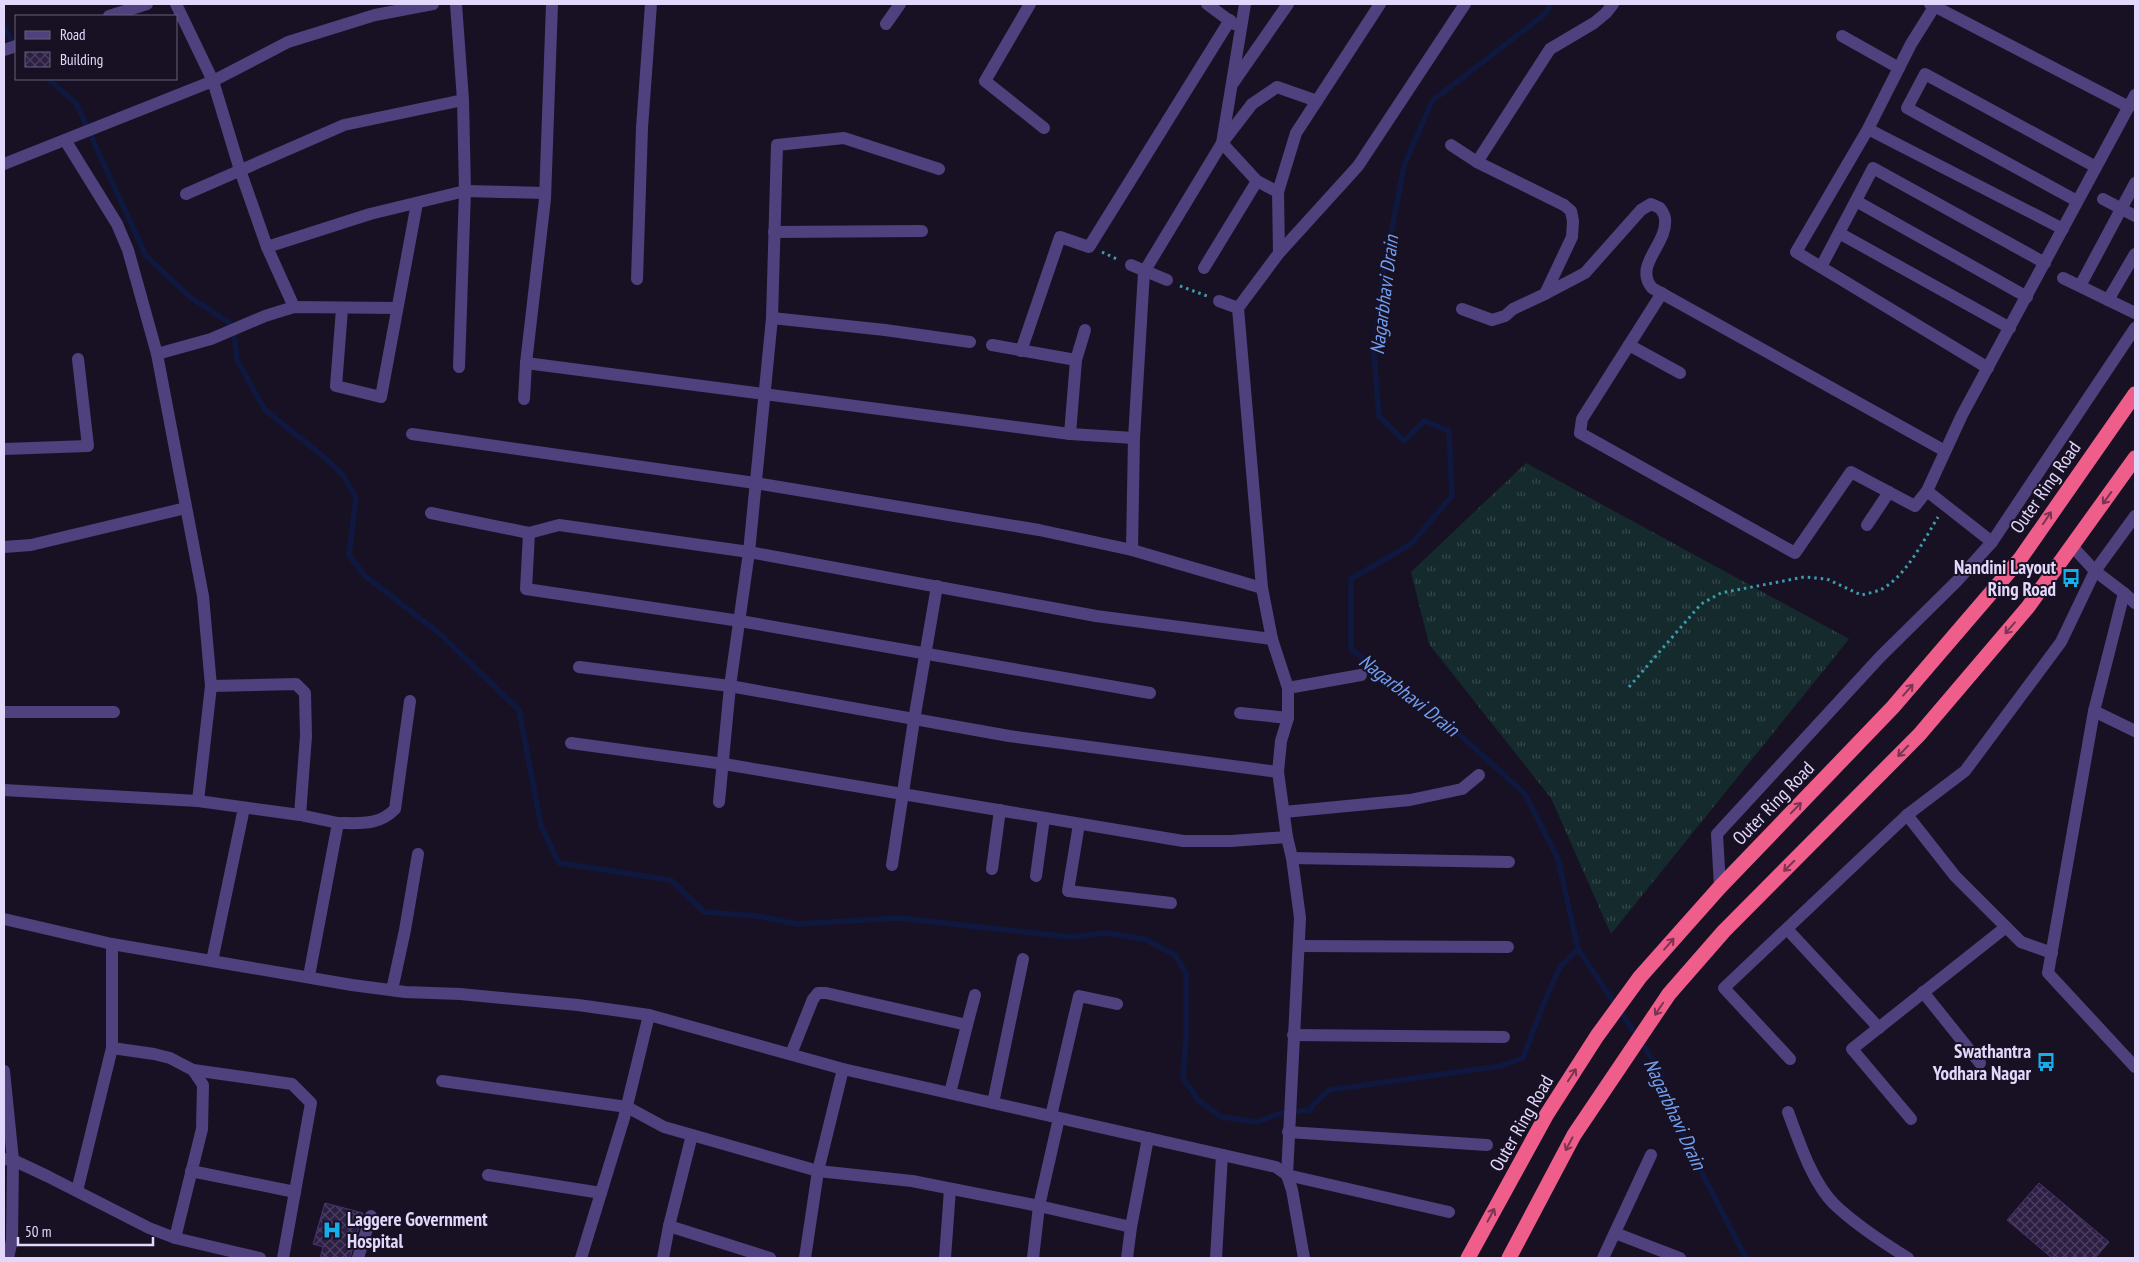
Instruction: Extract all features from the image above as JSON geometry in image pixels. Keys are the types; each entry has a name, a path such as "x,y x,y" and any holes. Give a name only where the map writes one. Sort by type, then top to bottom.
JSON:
{"highway":[{"name":"Outer Ring Road","path":"1468,1258 1547,1114 1598,1036 1640,977 1720,887 1893,706 2020,559 2135,394"},
{"path":"1509,1258 1574,1135 1669,994 1724,931 1919,735 2028,608 2135,458"}],"street":[{"path":"111,15 147,4"},
{"path":"176,4 213,81 240,170 267,247 294,307"},
{"path":"4,164 213,81 288,42 373,9 433,4"},
{"path":"456,4 466,191 459,368"},
{"path":"524,399 526,363 545,193 552,4"},
{"path":"637,279 642,128 651,4"},
{"path":"886,24 900,4"},
{"path":"1030,4 984,80 1044,128"},
{"path":"1207,4 1240,29"},
{"path":"1222,143 1245,4"},
{"path":"1232,85 1288,4"},
{"path":"1279,253 1278,192 1296,134 1380,4"},
{"path":"1304,1258 1292,1190 1287,1175 1300,918 1278,772 1281,741 1288,718 1288,688 1272,639 1262,588 1238,308 1279,253 1358,166 1465,4"},
{"path":"1477,162 1550,49 1594,23 1613,4"},
{"path":"1988,368 1796,252 1868,129 1910,44 1933,5 2129,107"},
{"path":"1021,351 1060,237 1089,247 1230,20"},
{"path":"1842,36 1899,68"},
{"path":"2078,201 1907,108 1925,74 2096,167"},
{"path":"1132,550 1134,438 1144,272 1222,143 1252,104 1277,87 1317,101"},
{"path":"1666,295 1628,345 1582,419 1580,433 1795,553 1851,472 1915,506 1927,491 1945,451 1988,368 2135,95"},
{"path":"186,194 344,125 462,100"},
{"path":"1868,129 2063,229"},
{"path":"719,802 730,686 749,552 772,318 777,145 844,138 939,169"},
{"path":"65,140 117,224 128,250 157,354 203,596 210,686 198,801"},
{"path":"1222,143 1257,181 1278,192"},
{"path":"1451,145 1477,162 1564,205 1571,211 1573,221 1572,237 1545,294"},
{"path":"1821,267 1873,168 2045,263"},
{"path":"1204,268 1257,181"},
{"path":"2080,286 2135,183"},
{"path":"267,247 370,214 466,191 545,193"},
{"path":"2103,199 2135,216"},
{"path":"1856,201 2027,297"},
{"path":"342,308 336,386 381,397 417,203"},
{"path":"1462,308 1492,320 1505,316 1513,309 1585,273 1642,210 1650,204 1660,208 1665,218 1662,236 1645,271 1646,281 1652,288 1945,451"},
{"path":"774,232 922,231"},
{"path":"1839,233 2010,328"},
{"path":"2108,300 2135,254"},
{"path":"1131,265 1167,280"},
{"path":"2063,278 2135,313"},
{"path":"1219,301 1238,308"},
{"path":"157,354 211,339 265,316 294,307 397,308"},
{"path":"772,318 885,330 970,342"},
{"path":"1720,887 1718,834 1880,656 1958,581 1992,542 2135,328"},
{"path":"1070,434 1076,360 1085,330"},
{"path":"992,345 1076,360"},
{"path":"1628,345 1680,373"},
{"path":"4,449 88,446 78,359"},
{"path":"526,363 1070,434 1134,438"},
{"path":"412,434 755,483 1038,530 1132,550 1262,588"},
{"path":"1927,491 1992,542"},
{"path":"1866,525 1889,492"},
{"path":"4,547 39,543 186,508"},
{"path":"431,513 529,533 559,525 749,552 1096,616 1272,639"},
{"path":"1790,1059 1724,988 1907,815 1965,772 2061,642 2095,571 2135,516"},
{"path":"529,533 526,589 740,621 1084,683 1150,693"},
{"path":"2072,546 2095,571 2135,603"},
{"path":"892,865 937,586"},
{"path":"2124,593 2094,711 2048,973 2135,1066"},
{"path":"579,667 730,686 1009,736 1278,772"},
{"path":"1288,688 1361,675"},
{"path":"210,686 296,684 305,693 306,736 300,815"},
{"path":"4,790 198,801 300,815 338,823 374,823 388,817 395,809 410,701"},
{"path":"2094,711 2135,731"},
{"path":"4,712 114,712"},
{"path":"1240,713 1288,718"},
{"path":"571,743 724,764 1184,842 1287,837"},
{"path":"1284,812 1410,800 1462,789 1479,775"},
{"path":"212,961 244,808"},
{"path":"992,869 1000,810"},
{"path":"1907,815 1955,876 2021,942 2052,953"},
{"path":"1036,876 1044,818"},
{"path":"309,976 338,823"},
{"path":"1079,824 1068,890 1171,903"},
{"path":"392,990 405,930 418,854"},
{"path":"1292,858 1508,862"},
{"path":"4,919 112,944 392,990 568,1004 649,1015 843,1069 1276,1167 1287,1175 1449,1212"},
{"path":"1911,1119 1852,1049 2006,927"},
{"path":"1787,928 1878,1028"},
{"path":"77,1191 112,1048 112,944"},
{"path":"1299,946 1508,947"},
{"path":"993,1103 1023,959"},
{"path":"1923,992 1980,1063"},
{"path":"791,1054 813,999 818,994 826,993 967,1025"},
{"path":"950,1093 974,995"},
{"path":"1033,1258 1038,1206 1079,996 1118,1004"},
{"path":"581,1258 627,1107 649,1015"},
{"path":"1294,1035 1504,1037"},
{"path":"112,1048 170,1058 193,1070 292,1084 311,1103 283,1258"},
{"path":"805,1258 818,1171 843,1069"},
{"path":"175,1238 202,1129 203,1085 193,1070"},
{"path":"4,1071 8,1160 8,1258"},
{"path":"442,1081 627,1107 664,1127 818,1171 912,1181 1131,1227"},
{"path":"1788,1112 1810,1167 1833,1203 1880,1241 1908,1258"},
{"path":"1288,1130 1487,1145"},
{"path":"663,1258 669,1226 692,1135"},
{"path":"1127,1258 1148,1138"},
{"path":"1216,1258 1222,1155"},
{"path":"1603,1258 1650,1155"},
{"path":"8,1160 77,1191 149,1228 224,1254 260,1258"},
{"path":"191,1171 295,1192"},
{"path":"488,1175 601,1193"},
{"path":"945,1258 950,1189"},
{"path":"358,1258 371,1216"},
{"path":"669,1226 770,1258"},
{"path":"1615,1232 1680,1258"}],"path":[{"path":"1089,247 1131,265"},
{"path":"1167,280 1219,301"},
{"path":"1629,687 1701,604 1721,593 1804,577 1827,579 1861,596 1881,589 1899,574 1917,552 1945,506"}],"green space":[{"path":"1526,463 1849,639 1611,934 1551,798 1429,644 1411,572"}],"building":[{"path":"2039,1183 2109,1242 2095,1258 2052,1258 2007,1220"},
{"path":"325,1203 363,1213 350,1258 320,1258 323,1247 313,1244"}],"waterway":[{"name":"Nagarbhavi Drain","path":"1551,4 1545,14 1432,101 1404,166 1384,271 1374,354 1379,416 1404,441 1424,421 1449,431 1452,496 1411,544 1351,579 1351,649 1437,714 1525,794 1558,859 1578,949 1657,1066 1686,1142 1746,1258"},
{"path":"4,27 15,47"},
{"path":"49,80 76,103 146,256 190,297 231,324 234,332 237,360 265,410 324,457 343,475 356,498 349,555 365,576 439,633 519,710 541,826 559,863 671,880 704,912 757,916 797,924 899,918 1071,937 1107,933 1144,939 1175,955 1186,973 1186,1039 1183,1078 1199,1101 1222,1117 1256,1122 1279,1114 1310,1110 1329,1090 1501,1066 1523,1058 1560,967 1578,949"}],"place":[{"name":"Nandini Layout Ring Road","path":"2071,578"},
{"name":"Swathantra Yodhara Nagar","path":"2046,1062"},
{"name":"Laggere Government Hospital","path":"332,1230"}]}
